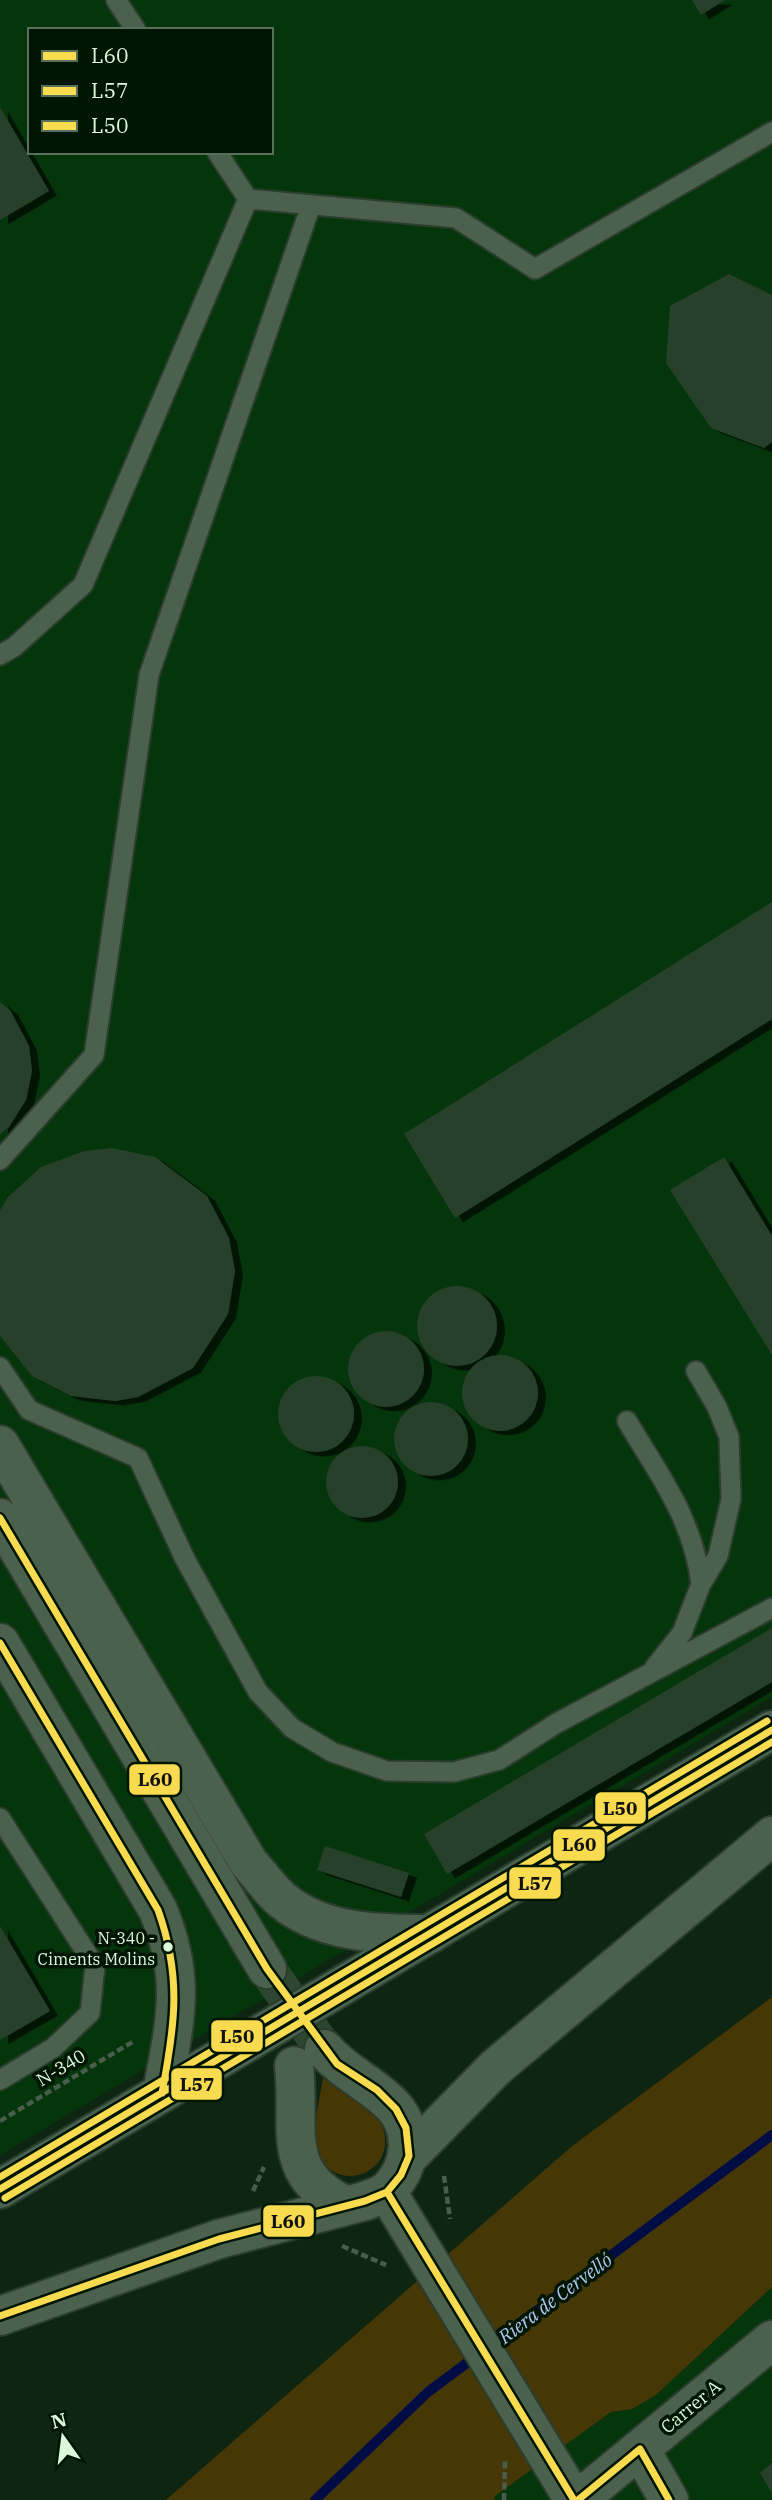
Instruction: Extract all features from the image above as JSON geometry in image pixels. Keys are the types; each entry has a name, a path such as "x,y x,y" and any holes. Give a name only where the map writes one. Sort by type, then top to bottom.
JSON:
{"main road":[{"path":"0,2189 772,1730"}],"street":[{"path":"0,1445 249,1863 283,1901 328,1924 371,1934 429,1934"},
{"path":"0,1518 258,1974 0,1560"},
{"path":"0,1643 158,1910 172,1943 177,1969 177,2003 162,2093"},
{"path":"0,2316 219,2239 365,2202 387,2192 401,2175 409,2156 495,2068 772,1836"},
{"path":"345,2205 313,2186 301,2166 295,2141 297,2092 309,2057 337,2064 377,2091 396,2109 406,2128 409,2156"},
{"path":"387,2192 570,2491"},
{"name":"Carrer A","path":"570,2491 640,2449 772,2340"},
{"path":"640,2449 670,2500"}],"lane":[{"path":"116,0 135,28"},
{"path":"218,154 248,198 456,219 535,268 772,132"},
{"path":"0,655 14,647 83,585 248,198"},
{"path":"0,1160 94,1055 149,674 311,205"},
{"path":"0,1367 29,1410 138,1458 185,1559 257,1692 292,1728 332,1752 387,1771 454,1772 499,1760 557,1723 772,1608"},
{"path":"650,1673 681,1633 701,1584 718,1556 731,1499 729,1437 718,1407 696,1371"},
{"path":"626,1421 682,1512 697,1551 701,1584"},
{"path":"0,1818 95,1966 90,2013 53,2048 0,2080"}],"path":[{"name":"N-340","path":"0,2121 137,2040"},
{"path":"446,2165 445,2196 454,2231"}],"shaded area":[{"path":"0,0 772,0 772,1697 0,2155"},
{"path":"772,1997 772,2287 656,2395 632,2409 611,2412 495,2496 494,2500 166,2500 571,2147"},
{"path":"323,2078 378,2117 385,2137 383,2154 375,2166 362,2174 348,2176 334,2172 323,2161 315,2135"},
{"path":"772,2287 772,2500 494,2500 494,2496 611,2412 632,2409 656,2395"}],"building":[{"path":"692,0 725,0 701,15"},
{"path":"0,107 49,191 0,220"},
{"path":"729,274 772,295 772,442 764,448 711,428 666,363 670,306"},
{"path":"772,902 772,1019 455,1218 404,1134"},
{"path":"0,1002 10,1010 29,1046 32,1071 26,1100 9,1127 0,1134"},
{"path":"112,1148 155,1157 207,1196 229,1238 235,1271 228,1314 193,1368 138,1397 115,1401 71,1396 32,1376 0,1336 0,1210 8,1197 41,1167 84,1151"},
{"path":"724,1157 772,1236 772,1355 670,1190"},
{"path":"457,1286 472,1289 485,1298 494,1311 497,1326 494,1341 485,1354 472,1363 457,1366 442,1363 429,1354 420,1341 417,1326 420,1311 429,1298 442,1289"},
{"path":"386,1331 400,1334 413,1342 421,1355 424,1369 421,1383 413,1396 400,1404 386,1407 372,1404 359,1396 351,1383 348,1369 351,1355 359,1342 372,1334"},
{"path":"500,1355 514,1358 527,1366 535,1379 538,1393 535,1407 527,1420 514,1428 500,1431 486,1428 473,1420 465,1407 462,1393 465,1379 473,1366 486,1358"},
{"path":"316,1376 331,1379 343,1387 351,1399 354,1414 351,1429 343,1441 331,1449 316,1452 301,1449 289,1441 281,1429 278,1414 281,1399 289,1387 301,1379"},
{"path":"424,1402 438,1402 452,1408 462,1418 468,1439 466,1453 452,1470 438,1476 424,1476 410,1470 400,1460 394,1446 394,1432 400,1418 410,1408"},
{"path":"362,1446 382,1452 392,1462 398,1482 392,1502 382,1512 362,1518 342,1512 332,1502 326,1482 332,1462 342,1452"},
{"path":"772,1628 772,1682 447,1874 424,1834"},
{"path":"325,1846 409,1873 401,1897 317,1870"},
{"path":"0,1926 50,2011 0,2040"},
{"path":"772,2463 772,2493 760,2473"}],"waterway":[{"name":"Riera de Cervelló","path":"315,2500 428,2392 772,2135"}],"tunnel":[{"path":"267,1969 324,2049"}],"transit line":[{"name":"L60","path":"0,1518 267,1969 337,2064 377,2090 396,2109 406,2128 409,2156 401,2175 387,2192 365,2201 219,2239 0,2316"},
{"name":"L60","path":"0,1643 158,1910 171,1957 174,2001 162,2093"},
{"name":"L50","path":"0,2177 767,1721"},
{"name":"L60","path":"0,2189 772,1730"},
{"name":"L57","path":"5,2198 772,1742"},
{"name":"L60","path":"387,2192 574,2500"},
{"name":"L60","path":"578,2500 640,2449 669,2500"}],"place":[{"name":"N-340 - Ciments Molins","path":"168,1947"}]}
